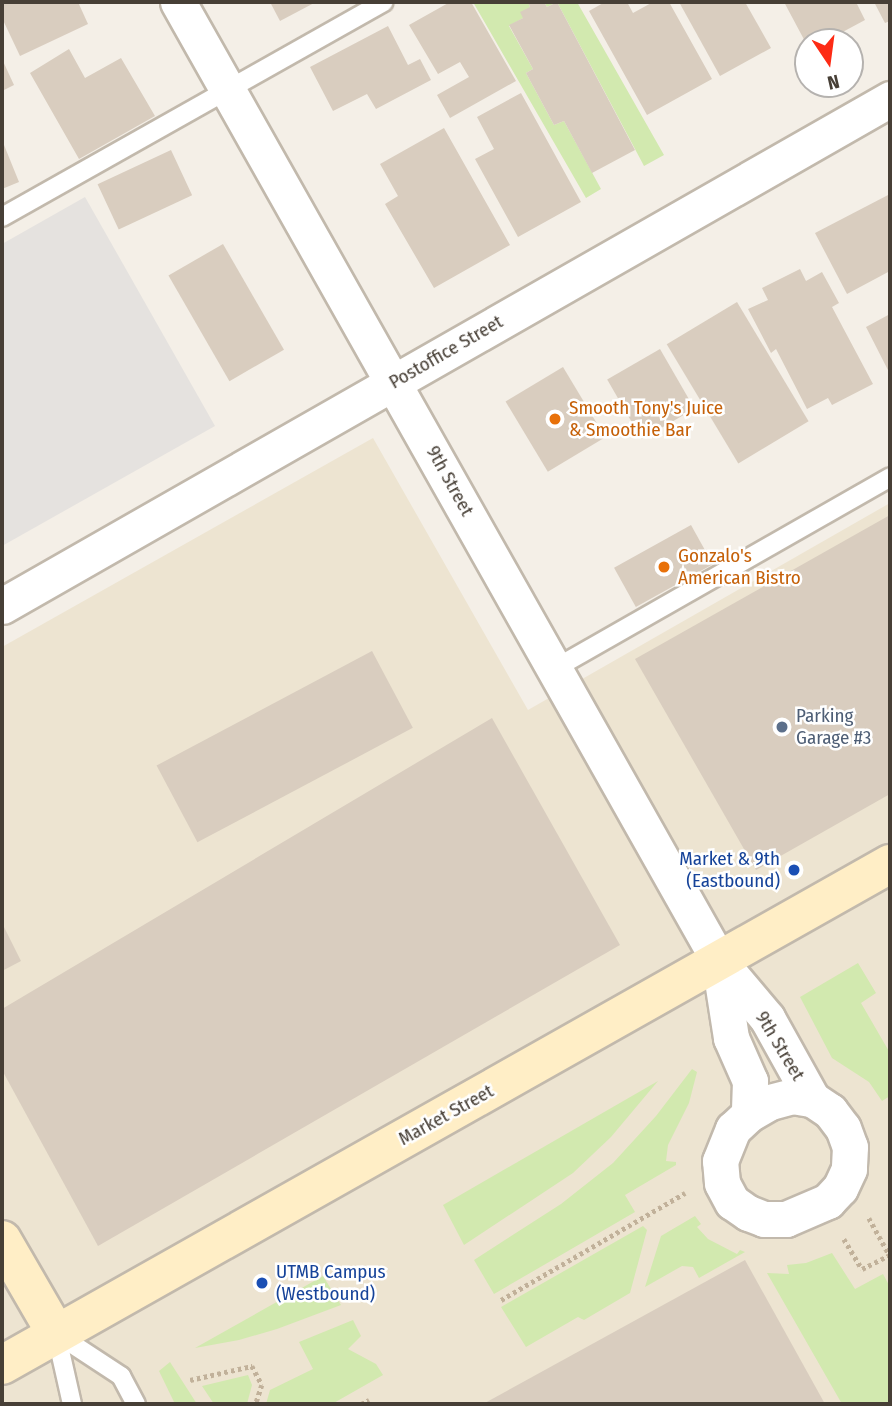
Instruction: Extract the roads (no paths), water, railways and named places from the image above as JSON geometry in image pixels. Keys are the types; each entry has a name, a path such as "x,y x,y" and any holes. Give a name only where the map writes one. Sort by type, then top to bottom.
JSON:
{"main road":[{"name":"Market Street","path":"2,1365 890,864"},
{"path":"2,1240 56,1334"}],"street":[{"name":"9th Street","path":"178,2 395,381 719,961 767,1018 812,1099"},
{"name":"Postoffice Street","path":"2,606 890,99"},
{"name":"9th Street","path":"719,961 731,1038 750,1081 749,1114"},
{"name":"9th Street","path":"792,1096 812,1099 830,1111 843,1128 850,1147 849,1169 840,1188 828,1201 786,1219 764,1219 748,1213 732,1202 722,1183 720,1161 733,1129 749,1114 770,1102 792,1096"}],"lane":[{"path":"2,218 384,2"},
{"path":"554,669 890,477"},
{"path":"56,1334 72,1404"},
{"path":"56,1334 121,1376 136,1404"}],"place":[{"name":"Smooth Tony's Juice & Smoothie Bar","path":"555,419"},
{"name":"Gonzalo's American Bistro","path":"664,567"},
{"name":"Parking Garage #3","path":"782,727"},
{"name":"Market & 9th (Eastbound)","path":"794,870"},
{"name":"UTMB Campus (Westbound)","path":"262,1283"}]}
